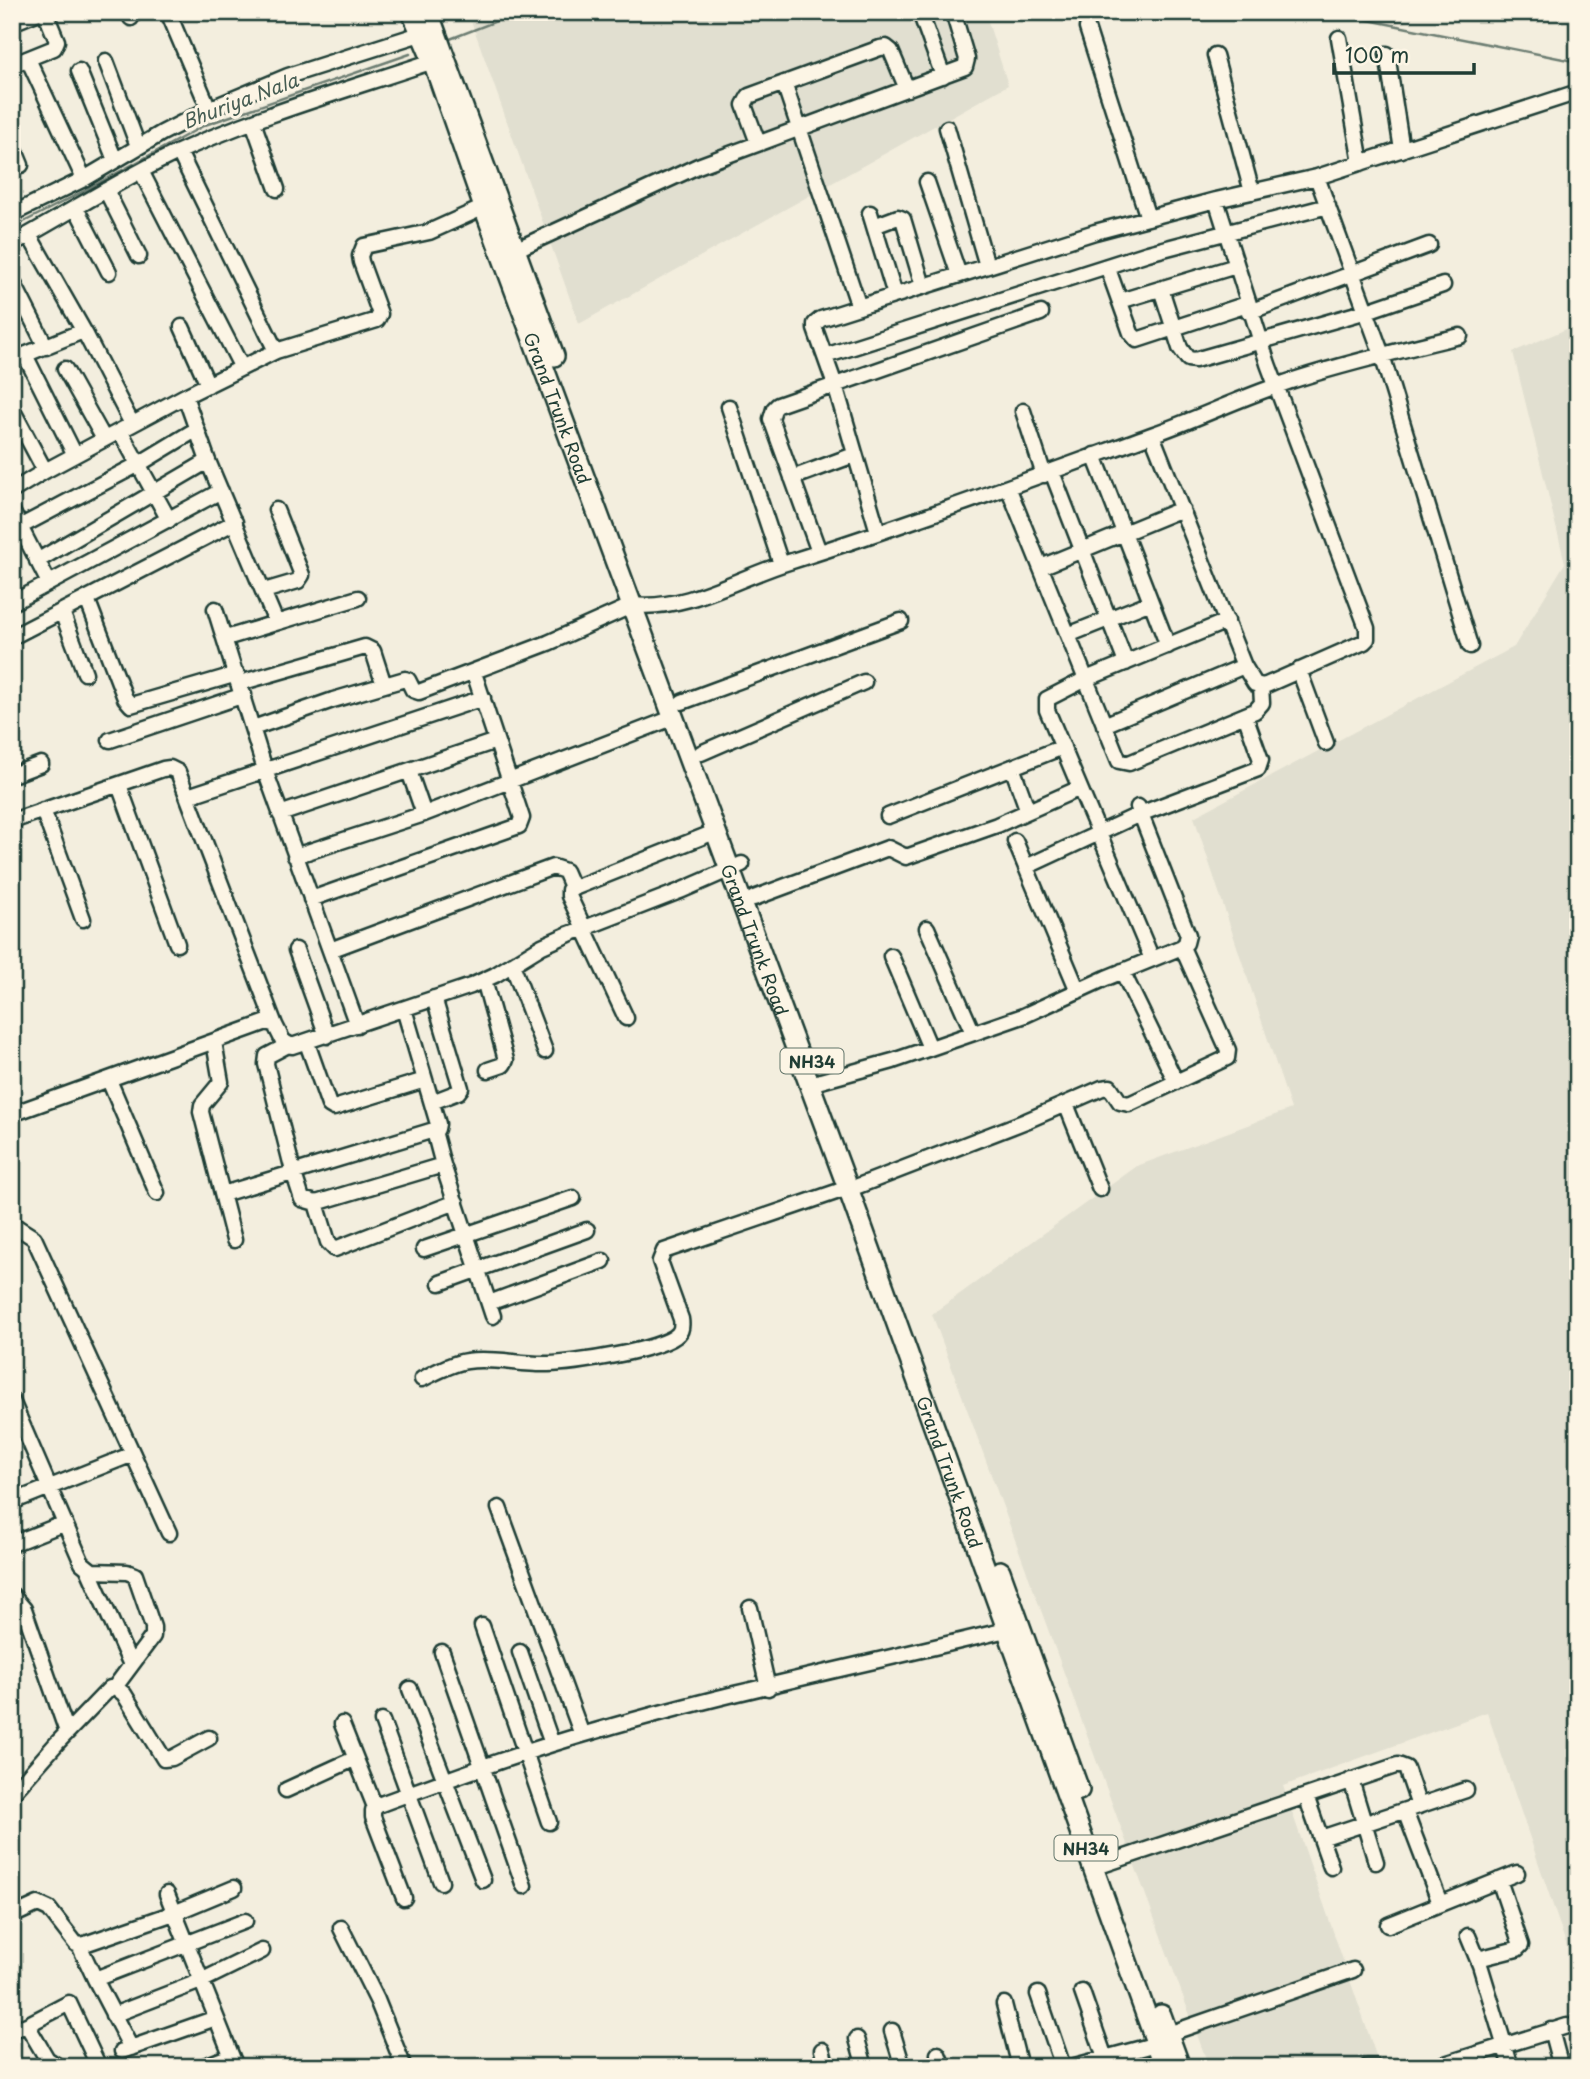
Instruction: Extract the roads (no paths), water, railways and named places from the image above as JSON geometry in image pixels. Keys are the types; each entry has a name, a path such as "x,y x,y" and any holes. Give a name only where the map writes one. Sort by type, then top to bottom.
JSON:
{"highway":[{"name":"Grand Trunk Road","path":"412,12 425,27 491,204 678,710 717,831 754,898 815,1083"},
{"name":"Grand Trunk Road","path":"491,204 515,250 640,606"},
{"name":"Grand Trunk Road","path":"678,710 701,753 736,867 856,1196 1006,1630 1163,2039 1180,2067"},
{"name":"Grand Trunk Road","path":"856,1196 1002,1576 1105,1864 1163,2039 1165,2067"}],"street":[{"path":"12,23 39,12"},
{"path":"12,65 51,51 56,45 45,12"},
{"path":"168,12 209,109"},
{"path":"515,250 698,166 965,67 968,61 953,12"},
{"path":"920,16 943,76"},
{"path":"12,214 84,179 138,146 209,109 288,76 425,27"},
{"path":"1087,28 1148,218"},
{"path":"1339,38 1361,163"},
{"path":"758,143 745,102 749,96 784,83 886,47 891,51 907,89"},
{"path":"1387,54 1402,150"},
{"path":"1215,55 1252,192"},
{"path":"12,244 179,152 253,122 436,57"},
{"path":"28,59 84,179"},
{"path":"106,61 138,146"},
{"path":"79,71 115,160"},
{"path":"784,83 859,307"},
{"path":"878,532 816,324 821,319 1095,232 1318,177 1578,92"},
{"path":"253,122 277,189"},
{"path":"947,128 987,266"},
{"path":"12,143 21,165"},
{"path":"179,152 276,351"},
{"path":"141,171 242,368"},
{"path":"1318,177 1382,355 1470,646"},
{"path":"927,182 959,275"},
{"path":"106,190 139,256"},
{"path":"1152,435 1252,682 1261,686 1364,642 1368,634 1248,308 1216,200"},
{"path":"12,491 126,427 276,351 377,320 380,314 361,262 364,246 429,232 491,204"},
{"path":"825,356 1107,266 1328,206"},
{"path":"76,208 108,272"},
{"path":"895,295 872,219 903,219 923,286"},
{"path":"29,235 83,331 126,427 139,464 169,520"},
{"path":"1107,266 1132,334 1137,340 1353,274 1429,245"},
{"path":"1120,301 1236,266"},
{"path":"12,280 46,347"},
{"path":"1161,289 1173,330 1184,355 1195,360 1367,311 1443,285"},
{"path":"819,552 771,419 771,414 778,405 1041,313"},
{"path":"182,327 208,385"},
{"path":"75,455 19,358 83,331"},
{"path":"253,728 332,700 407,679 413,690 419,692 474,673 640,606 676,603 781,564 1048,473 1276,385 1382,355 1460,337"},
{"path":"65,369 104,439"},
{"path":"185,396 208,461 276,622"},
{"path":"729,407 781,564"},
{"path":"12,409 45,471"},
{"path":"1023,411 1083,551 1126,663"},
{"path":"17,529 139,464 197,429"},
{"path":"792,478 855,455"},
{"path":"1094,455 1168,646"},
{"path":"37,561 208,461"},
{"path":"1008,487 1117,757 1124,763 1255,711 1262,703 1261,686"},
{"path":"12,603 221,491"},
{"path":"1041,567 1182,509"},
{"path":"264,591 301,578 276,510"},
{"path":"12,511 17,529 49,583"},
{"path":"12,637 235,522"},
{"path":"226,638 358,598"},
{"path":"87,599 125,698 131,705 240,684 365,647 373,651 384,685"},
{"path":"1068,635 1150,603"},
{"path":"215,609 280,814 357,1025"},
{"path":"62,612 85,673"},
{"path":"295,856 424,814 901,621"},
{"path":"1152,959 1047,710 1047,699 1086,679 1227,621"},
{"path":"1104,725 1244,666"},
{"path":"1299,670 1326,743"},
{"path":"311,899 519,826 522,818 474,673"},
{"path":"701,753 864,682"},
{"path":"110,740 240,684"},
{"path":"188,796 482,698"},
{"path":"1026,867 1139,811 1258,769 1261,760 1245,715"},
{"path":"280,814 496,741"},
{"path":"888,816 1063,747"},
{"path":"12,775 41,764"},
{"path":"1012,767 1028,811"},
{"path":"12,821 170,768 178,772 275,1025 288,1045"},
{"path":"409,771 424,814"},
{"path":"119,785 177,944"},
{"path":"754,898 888,848 906,857 997,825 1080,788"},
{"path":"43,810 83,919"},
{"path":"815,1083 930,1048 1030,1013 1186,943 1188,935 1139,811"},
{"path":"626,1018 568,893 572,887 717,831"},
{"path":"1015,841 1078,991"},
{"path":"330,950 553,867 565,871 572,887"},
{"path":"443,1165 352,1195 316,1203 302,1199 266,1059 271,1053 288,1045 307,1043 484,980 542,946 583,927 736,867"},
{"path":"927,928 973,1033"},
{"path":"422,1378 467,1361 561,1363 617,1355 667,1341 679,1333 682,1327 660,1261 664,1251 856,1196 1107,1087 1125,1104 1224,1060 1229,1054 1181,947"},
{"path":"296,950 327,1035"},
{"path":"891,957 930,1048"},
{"path":"512,964 545,1051"},
{"path":"1122,971 1176,1082"},
{"path":"484,980 506,1060 503,1065 488,1070"},
{"path":"432,1102 458,1092 461,1088 434,998"},
{"path":"404,1009 438,1124 435,1131 443,1165 491,1310 603,1261"},
{"path":"13,1110 109,1080 267,1022 275,1025"},
{"path":"214,1042 221,1083 201,1109 234,1240"},
{"path":"307,1043 329,1105 334,1108 425,1080"},
{"path":"109,1080 157,1193"},
{"path":"1066,1104 1100,1189"},
{"path":"223,1194 293,1171 435,1131"},
{"path":"424,1249 573,1198"},
{"path":"316,1203 328,1242 335,1249 456,1202"},
{"path":"12,1224 34,1238 169,1533"},
{"path":"440,1283 587,1230"},
{"path":"12,1401 82,1563 88,1569 131,1665"},
{"path":"12,1502 133,1454"},
{"path":"499,1508 582,1735"},
{"path":"12,1544 65,1523"},
{"path":"14,1788 105,1692 115,1687 153,1632 137,1578 127,1572 88,1569"},
{"path":"12,1595 24,1609 67,1732"},
{"path":"750,1608 768,1688"},
{"path":"482,1626 549,1822"},
{"path":"375,1808 523,1752 582,1735 704,1702 1006,1630"},
{"path":"442,1652 524,1886"},
{"path":"520,1652 552,1744"},
{"path":"115,1687 120,1689 132,1705 164,1759 172,1758 208,1738"},
{"path":"410,1689 483,1880"},
{"path":"382,1721 441,1882"},
{"path":"342,1724 375,1808 373,1817 404,1898"},
{"path":"286,1790 354,1759"},
{"path":"1105,1864 1401,1765 1406,1768 1412,1808 1440,1903"},
{"path":"1351,1780 1376,1862"},
{"path":"1321,1838 1466,1790"},
{"path":"1306,1796 1331,1867"},
{"path":"1388,1925 1517,1873"},
{"path":"1478,1959 1517,1950 1520,1946 1499,1880"},
{"path":"79,1945 174,1913 234,1888"},
{"path":"167,1894 233,2062 202,2067"},
{"path":"12,1916 38,1904 44,1906 79,1945 113,2015 126,2050 216,2018"},
{"path":"95,1979 245,1921"},
{"path":"341,1928 377,2000 404,2067"},
{"path":"1468,1936 1478,1959 1511,2067"},
{"path":"113,2015 201,1981 262,1951"},
{"path":"1071,2067 1163,2039 1353,1970"},
{"path":"1082,1992 1105,2058"},
{"path":"1038,1994 1063,2067"},
{"path":"12,2030 69,2003 99,2067"},
{"path":"1004,2004 1020,2067"},
{"path":"27,2025 47,2059 59,2067"},
{"path":"1435,2067 1567,2026"},
{"path":"892,2031 903,2067"},
{"path":"1552,2031 1561,2067"},
{"path":"857,2039 865,2067"},
{"path":"822,2050 827,2067"},
{"path":"1367,2067 1376,2067"}],"waterway":[{"name":"Bhuriya Nala","path":"450,39 520,12"},
{"name":"Bhuriya Nala","path":"1328,12 1578,62"},
{"name":"Bhuriya Nala","path":"12,228 205,125 410,54"}]}
